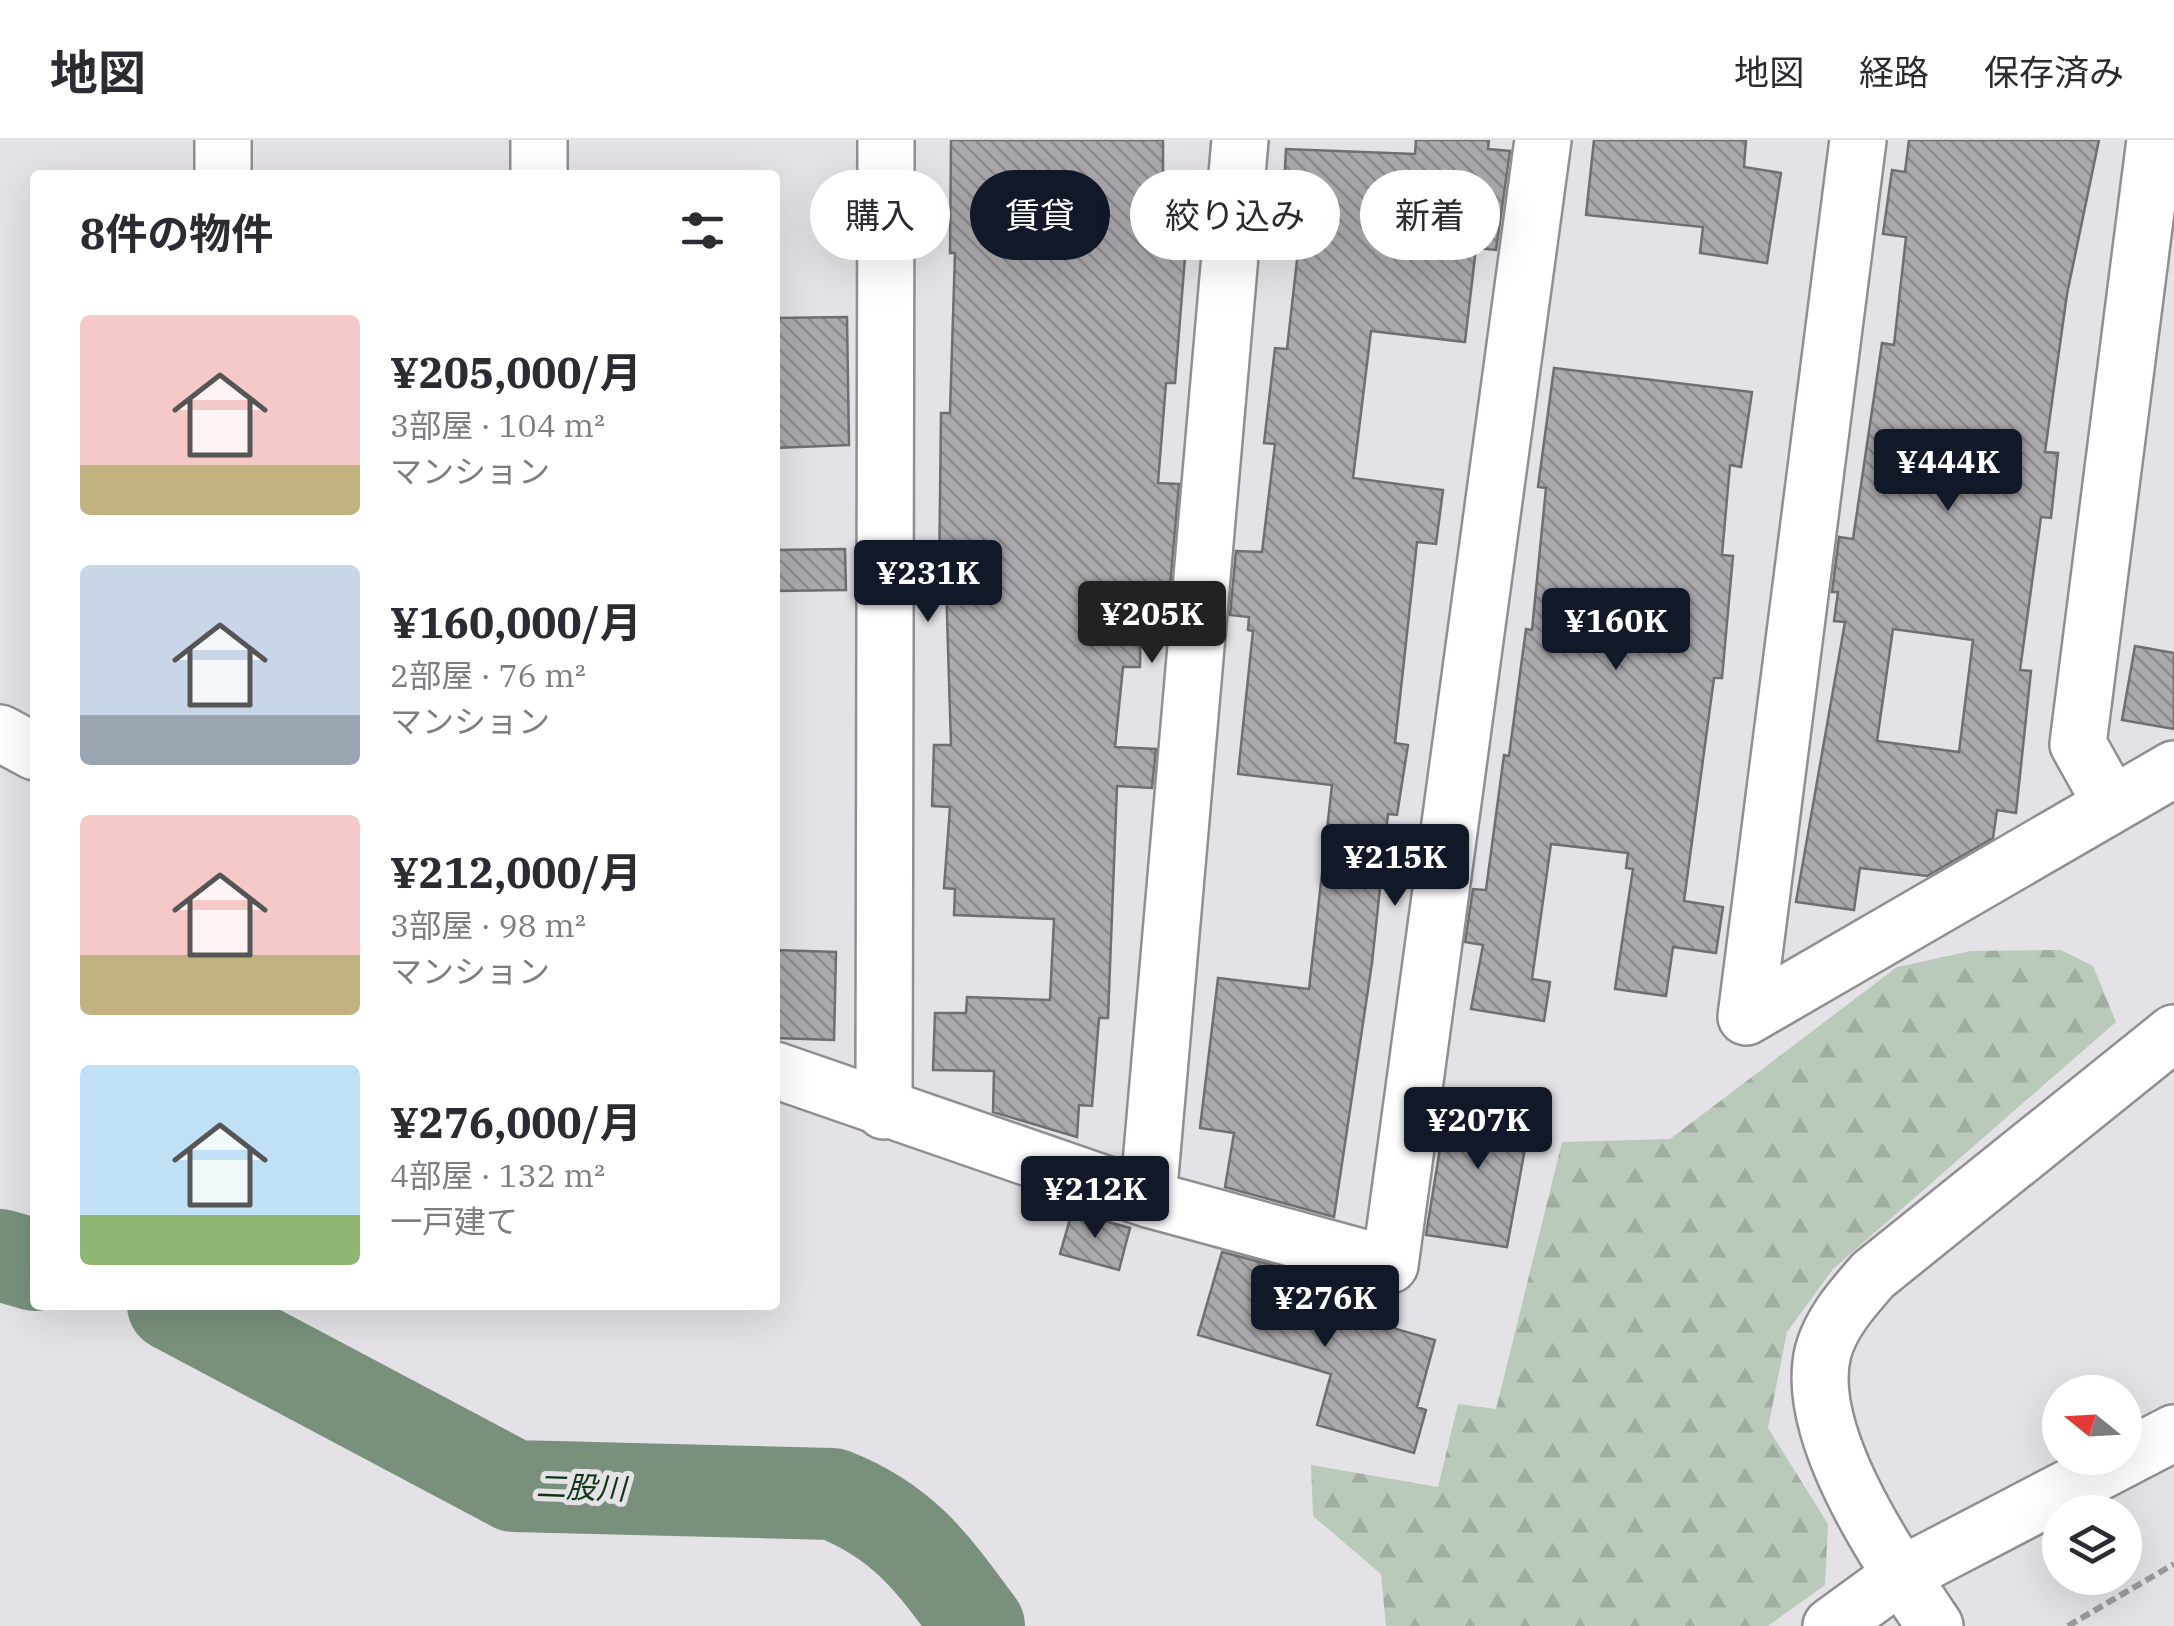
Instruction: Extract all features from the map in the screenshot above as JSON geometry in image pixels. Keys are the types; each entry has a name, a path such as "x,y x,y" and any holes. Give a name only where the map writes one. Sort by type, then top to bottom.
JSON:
{"street":[{"path":"223,140 223,170"},
{"path":"539,140 539,170"},
{"path":"884,1111 886,140"},
{"path":"1148,1198 1240,140"},
{"path":"780,1072 884,1111 1148,1198 1390,1265 1543,140"},
{"path":"1858,140 1746,1016 2174,769"},
{"path":"2112,805 2078,744 2154,140"},
{"path":"0,733 30,749"},
{"path":"1935,1626 1901,1575 1832,1448 1819,1404 1823,1352 1842,1310 1873,1275 2174,1033"},
{"path":"1831,1626 1901,1575 2174,1433"}],"path":[{"path":"2068,1626 2174,1564"}],"green space":[{"path":"2061,950 2093,966 2116,1022 1833,1269 1787,1332 1768,1428 1828,1524 1825,1585 1768,1626 1386,1626 1381,1574 1313,1516 1311,1465 1438,1487 1458,1404 1496,1409 1562,1142 1670,1139 1897,967 1971,951"}],"building":[{"path":"951,140 1163,140 1163,170 1130,170 1130,260 1185,260 1175,383 1166,383 1158,483 1179,484 1168,609 1141,607 1140,667 1123,667 1115,747 1156,749 1152,788 1117,786 1108,1018 1099,1018 1092,1106 1079,1105 1077,1137 993,1112 994,1071 933,1070 935,1013 966,1013 967,997 1050,1000 1054,919 954,915 955,889 944,888 950,807 932,806 934,745 951,745 946,583 939,583 941,413 950,413 955,253 950,253"},
{"path":"1416,140 1489,140 1488,149 1510,151 1500,222 1500,170 1360,170 1360,260 1475,260 1465,342 1371,331 1353,478 1443,490 1436,544 1417,542 1395,743 1408,745 1397,815 1388,814 1372,963 1334,1217 1225,1187 1234,1133 1200,1128 1218,978 1309,989 1332,785 1238,774 1253,631 1248,630 1249,617 1230,615 1236,551 1262,552 1275,444 1264,443 1275,348 1287,349 1297,260 1340,260 1340,170 1285,170 1286,149 1415,154"},
{"path":"1594,140 1746,140 1744,167 1781,173 1767,263 1700,253 1703,227 1586,215"},
{"path":"1909,140 2099,140 2067,294 2045,452 2058,453 2051,518 2041,517 2020,670 2031,671 2016,813 1997,810 1993,838 1927,876 1860,868 1854,910 1796,902 1845,622 1834,621 1838,592 1832,592 1839,537 1853,539 1882,343 1894,345 1906,237 1883,234 1892,170 1905,172","holes":["1893,629 1973,640 1959,752 1877,741"]},
{"path":"847,317 849,445 780,448 780,318"},
{"path":"1554,368 1752,392 1741,467 1730,465 1722,555 1733,556 1722,678 1714,678 1684,901 1723,907 1716,953 1673,947 1666,996 1615,989 1633,869 1626,868 1628,853 1551,844 1532,979 1550,982 1544,1021 1471,1009 1483,945 1465,942 1473,889 1486,890 1526,629 1532,630 1546,488 1538,487"},
{"path":"845,549 846,590 780,591 780,550"},
{"path":"2135,646 2174,653 2174,729 2122,720"},
{"path":"780,950 836,952 834,1040 780,1038"},
{"path":"1448,1099 1532,1110 1507,1247 1426,1235"},
{"path":"1072,1212 1130,1228 1119,1270 1060,1254"},
{"path":"1222,1252 1298,1272 1290,1298 1369,1321 1386,1308 1396,1329 1435,1340 1417,1407 1426,1410 1414,1453 1317,1425 1331,1374 1198,1335"}],"waterway":[{"name":"二股川","path":"0,1255 30,1264"},
{"name":"二股川","path":"182,1310 514,1486 833,1494 899,1532 932,1565 979,1626"}]}
